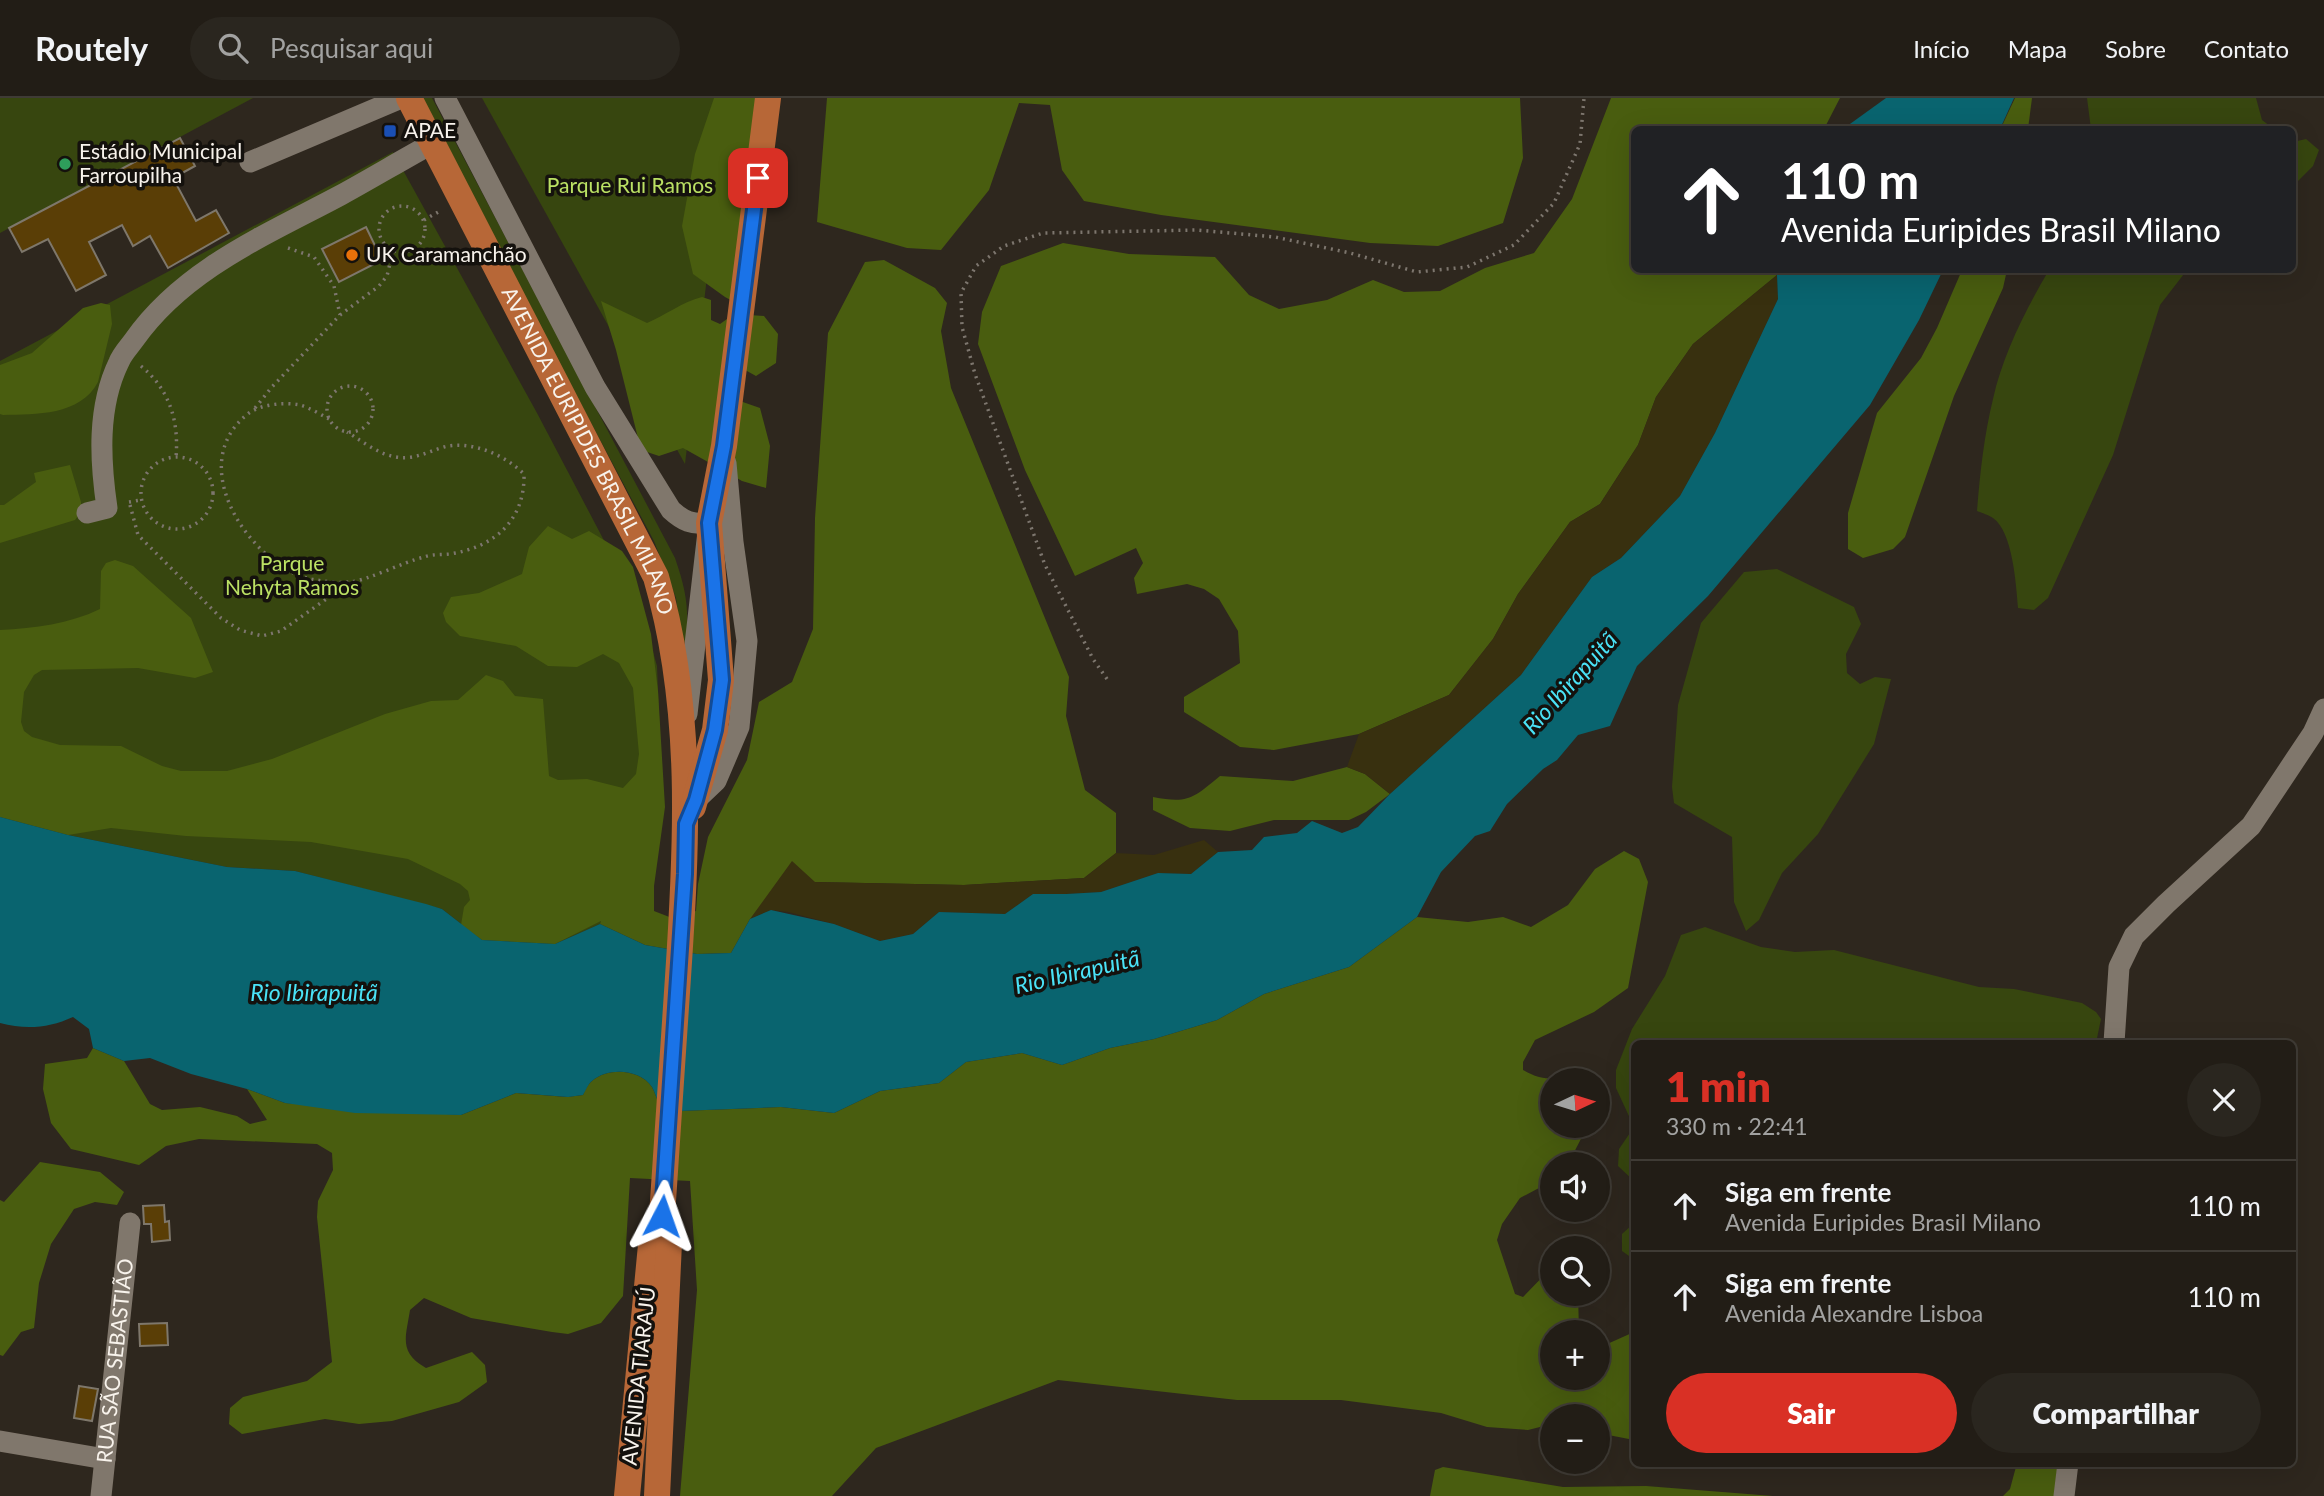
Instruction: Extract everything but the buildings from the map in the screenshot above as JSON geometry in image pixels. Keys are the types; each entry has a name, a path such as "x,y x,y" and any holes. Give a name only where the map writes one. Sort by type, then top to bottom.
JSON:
{"main road":[{"name":"AVENIDA EURIPIDES BRASIL MILANO","path":"409,98 656,577 672,638 684,737 686,824 663,1204"},
{"path":"709,523 724,446 768,98"},
{"name":"AVENIDA EURIPIDES BRASIL MILANO","path":"686,824 696,800 715,730 722,680 709,523"},
{"name":"AVENIDA TIARAJÚ","path":"627,1496 652,1245 663,1204"},
{"name":"AVENIDA TIARAJÚ","path":"657,1496 669,1243 663,1204"}],"street":[{"path":"250,162 401,98"},
{"name":"AVENIDA EURIPIDES BRASIL MILANO","path":"445,98 595,387 671,510 682,520 696,524 709,523"},
{"path":"87,513 107,508 101,447 106,400 119,361 145,324 187,283 262,234 340,195 433,143"},
{"path":"696,800 716,781 739,727 747,641 733,542 724,446"},
{"path":"684,737 709,523"},
{"path":"2114,1040 2119,967 2134,936 2251,826 2313,733 2324,709"},
{"name":"RUA SÃO SEBASTIÃO","path":"101,1496 131,1223"},
{"path":"0,1441 105,1459"},
{"path":"2064,1496 2068,1467"}],"path":[{"path":"1107,679 1093,659 1045,565 975,374 962,327 961,293 976,266 1004,246 1043,233 1197,230 1275,237 1350,253 1418,272 1467,267 1514,245 1554,203 1580,144 1584,98"},
{"path":"407,206 414,209 424,220 426,228 421,243 409,252 393,251 387,247 379,233 386,213 392,208 407,206"},
{"path":"424,220 442,210"},
{"path":"280,249 290,247 314,257 334,286 340,315"},
{"path":"351,582 302,577 262,552 245,533 234,514 223,485 222,455 227,438 239,421 254,410 271,388 340,315 379,286 387,276 393,251"},
{"path":"134,371 137,363 160,385 168,401 176,428 176,458"},
{"path":"329,419 328,403 336,390 352,385 366,391 372,398 371,419 361,429 347,432"},
{"path":"141,500 130,502 138,535 221,618 240,631 262,636 281,631 351,582 426,556 473,549 494,540 508,526 519,506 524,488 524,474 513,462 473,447 457,445 442,447 415,457 396,457 381,453 334,425 329,419 300,405 271,405 254,410"},
{"path":"176,458 186,458 196,463 205,471 211,488 210,505 205,515 186,528 162,526 145,511 141,500 141,488 152,467 162,461 176,458"},
{"path":"211,488 223,485"}],"green space":[{"name":"Estádio Municipal Farroupilha","path":"0,98 253,98 0,233"},
{"path":"418,98 432,98 675,558 686,601 686,645 681,637 676,598 654,541"},
{"name":"Parque Rui Ramos","path":"482,98 728,98 685,464"},
{"path":"714,98 767,98 740,305 693,274 682,226 695,154"},
{"path":"827,98 1520,98 1523,158 1503,223 1438,246 1370,243 1161,215 1084,201 1062,170 1050,105 1019,103 989,190 941,250 907,248 817,222"},
{"path":"1611,98 1840,98 1826,126 1631,126 1631,273 1778,273 1693,344 1656,397 1638,445 1600,504 1570,522 1518,594 1493,639 1449,695 1359,734 1274,750 1240,747 1184,712 1184,697 1240,663 1238,631 1219,599 1204,589 1187,584 1137,594 1134,578 1143,563 1136,548 1075,576 1025,470 978,344 982,312 1001,266 1063,243 1129,254 1215,257 1249,295 1279,309 1327,300 1373,280 1404,292 1440,291 1485,268 1534,253 1572,199"},
{"path":"2015,98 2032,98 2028,126 2002,126"},
{"path":"2087,98 2256,98 2262,120 2270,126 2091,126"},
{"path":"2306,139 2319,150 2313,166 2296,183 2296,141"},
{"name":"Parque Nehyta Ramos","path":"393,152 537,413 629,588 646,627 657,666 661,761 660,821 600,924 555,944 482,940 442,909 295,871 227,867 68,835 0,817 0,361"},
{"path":"884,260 935,288 947,303 941,331 951,388 1069,677 1066,716 1085,790 1116,813 1116,853 1084,878 964,885 815,882 750,919 731,953 697,954 645,945 600,924 601,921 555,944 482,940 461,925 464,907 470,900 468,891 460,884 408,859 311,842 186,836 111,828 68,835 0,817 0,630 52,624 100,609 101,571 106,563 115,560 133,566 191,618 213,672 195,678 138,668 42,670 34,675 24,692 21,722 24,731 32,737 60,745 121,746 162,766 181,771 227,771 272,759 385,714 431,701 458,700 486,675 503,681 515,696 543,699 549,776 558,780 587,779 623,788 636,774 639,754 633,688 619,663 603,654 577,667 548,666 516,646 460,636 446,622 443,613 451,597 479,593 522,574 529,547 548,526 572,539 589,531 622,551 633,567 651,634 658,691 665,807 654,886 654,911 672,918 696,911 698,884 708,837 747,760 759,702 792,682 813,629 815,518 828,333 865,262"},
{"path":"1961,273 2006,273 2003,288 1954,396 1905,537 1893,549 1863,558 1848,549 1848,513 1877,413 1921,358"},
{"path":"2047,273 2185,273 2160,305 2113,455 2048,598 2034,610 2018,608 2012,560 2000,525 1993,518 1977,511 1985,441 1997,382 2016,332"},
{"path":"702,297 711,300 711,320 720,324 734,314 764,316 778,334 776,363 756,376 736,365 737,400 760,408 770,446 766,488 742,481 683,448 659,456 641,450 601,301 647,323"},
{"path":"101,303 110,305 112,324 98,382 90,393 69,407 56,411 0,414 0,365 32,353 83,308"},
{"path":"70,465 81,502 81,512 75,520 0,543 0,505 4,505 36,482 34,473"},
{"path":"1777,569 1854,607 1861,624 1846,654 1847,673 1860,684 1875,677 1891,679 1874,744 1818,834 1782,873 1759,920 1746,931 1734,902 1732,837 1674,803 1672,787 1678,705 1701,623 1744,572"},
{"path":"1347,767 1365,774 1390,794 1366,812 1349,820 1274,820 1230,831 1190,828 1153,810 1153,797 1175,800 1190,797 1220,776 1293,781"},
{"path":"1624,851 1639,859 1648,882 1628,988 1594,1012 1535,1040 1523,1062 1523,1070 1540,1077 1540,1138 1581,1138 1574,1152 1540,1152 1540,1187 1520,1198 1502,1224 1497,1240 1515,1294 1523,1297 1540,1279 1540,1306 1578,1306 1579,1320 1540,1320 1540,1390 1610,1390 1610,1343 1631,1333 1631,1439 1610,1435 1610,1404 1540,1404 1540,1427 1528,1430 1487,1427 1441,1413 1341,1400 1237,1400 1058,1380 876,1448 832,1496 680,1496 697,1290 690,1181 630,1178 623,1296 601,1323 568,1334 552,1332 471,1318 424,1298 410,1310 406,1343 411,1356 426,1368 472,1352 485,1365 487,1382 459,1402 392,1421 359,1424 325,1419 242,1434 229,1424 230,1408 243,1397 307,1381 332,1362 317,1217 318,1201 333,1170 332,1153 317,1144 199,1139 166,1146 139,1165 71,1149 51,1123 43,1089 45,1064 87,1058 93,1048 124,1061 150,1104 162,1110 200,1107 237,1116 250,1124 267,1120 247,1089 285,1103 461,1115 516,1093 567,1097 583,1095 592,1081 606,1073 615,1072 640,1076 652,1087 659,1103 680,1111 781,1107 834,1113 880,1091 939,1083 966,1062 1022,1053 1062,1065 1110,1048 1154,1039 1217,1020 1264,994 1349,967 1417,917 1468,922 1503,917 1531,927 1568,905 1595,869"},
{"path":"1705,927 1761,947 1795,952 1834,950 1979,987 2014,989 2082,1003 2096,1012 2101,1019 2097,1040 1631,1040 1631,1120 1616,1088 1616,1070 1632,1029 1665,976 1681,935"},
{"path":"1631,1131 1631,1178 1618,1166 1619,1149"},
{"path":"40,1162 100,1172 124,1192 117,1205 95,1202 74,1209 51,1244 39,1283 34,1328 21,1332 3,1356 0,1355 0,1200 4,1202"},
{"path":"1631,1226 1631,1256 1622,1251 1622,1234"},
{"path":"1443,1467 1563,1487 1646,1486 1773,1496 1430,1496 1435,1470"},
{"path":"2016,1467 2058,1467 2054,1496 2003,1496 2010,1489"}],"sand":[{"path":"1777,275 1778,299 1715,433 1680,496 1621,558 1592,577 1521,675 1390,794 1365,774 1347,767 1359,734 1449,695 1493,639 1518,594 1570,522 1600,504 1638,445 1656,397 1693,344"},
{"path":"1204,840 1218,852 1191,874 1158,873 1101,892 1033,894 1005,914 939,912 913,934 880,941 834,924 788,912 771,910 750,919 792,861 815,882 964,885 1084,878 1116,853 1154,855"}],"water":[{"path":"1886,98 2014,98 2001,126 1847,126"},
{"name":"Rio Ibirapuitã","path":"1942,273 1919,320 1870,405 1708,596 1637,666 1610,726 1578,735 1557,760 1543,769 1507,804 1490,831 1475,836 1441,872 1417,917 1349,967 1264,994 1217,1020 1154,1039 1110,1048 1062,1065 1022,1053 966,1062 939,1083 880,1091 834,1113 781,1107 680,1111 659,1103 652,1087 640,1076 615,1072 606,1073 592,1081 583,1095 568,1097 516,1093 461,1115 355,1113 285,1103 247,1089 191,1074 150,1058 124,1061 93,1048 89,1029 73,1017 37,1027 0,1023 0,817 68,835 227,867 295,871 426,904 442,909 482,940 555,944 600,924 645,945 697,954 731,953 750,919 771,910 834,924 880,941 913,934 939,912 1005,914 1033,894 1101,892 1158,873 1191,874 1218,852 1252,850 1264,837 1297,833 1312,821 1342,833 1358,827 1390,794 1521,675 1592,577 1621,558 1680,496 1715,433 1778,299 1777,275"}],"place":[{"name":"APAE","path":"390,131"},
{"name":"Estádio Municipal Farroupilha","path":"65,164"},
{"name":"UK Caramanchão","path":"352,255"}],"route":[{"path":"662,1216 686,824 696,800 715,730 722,680 709,523 724,446 758,178"}]}
